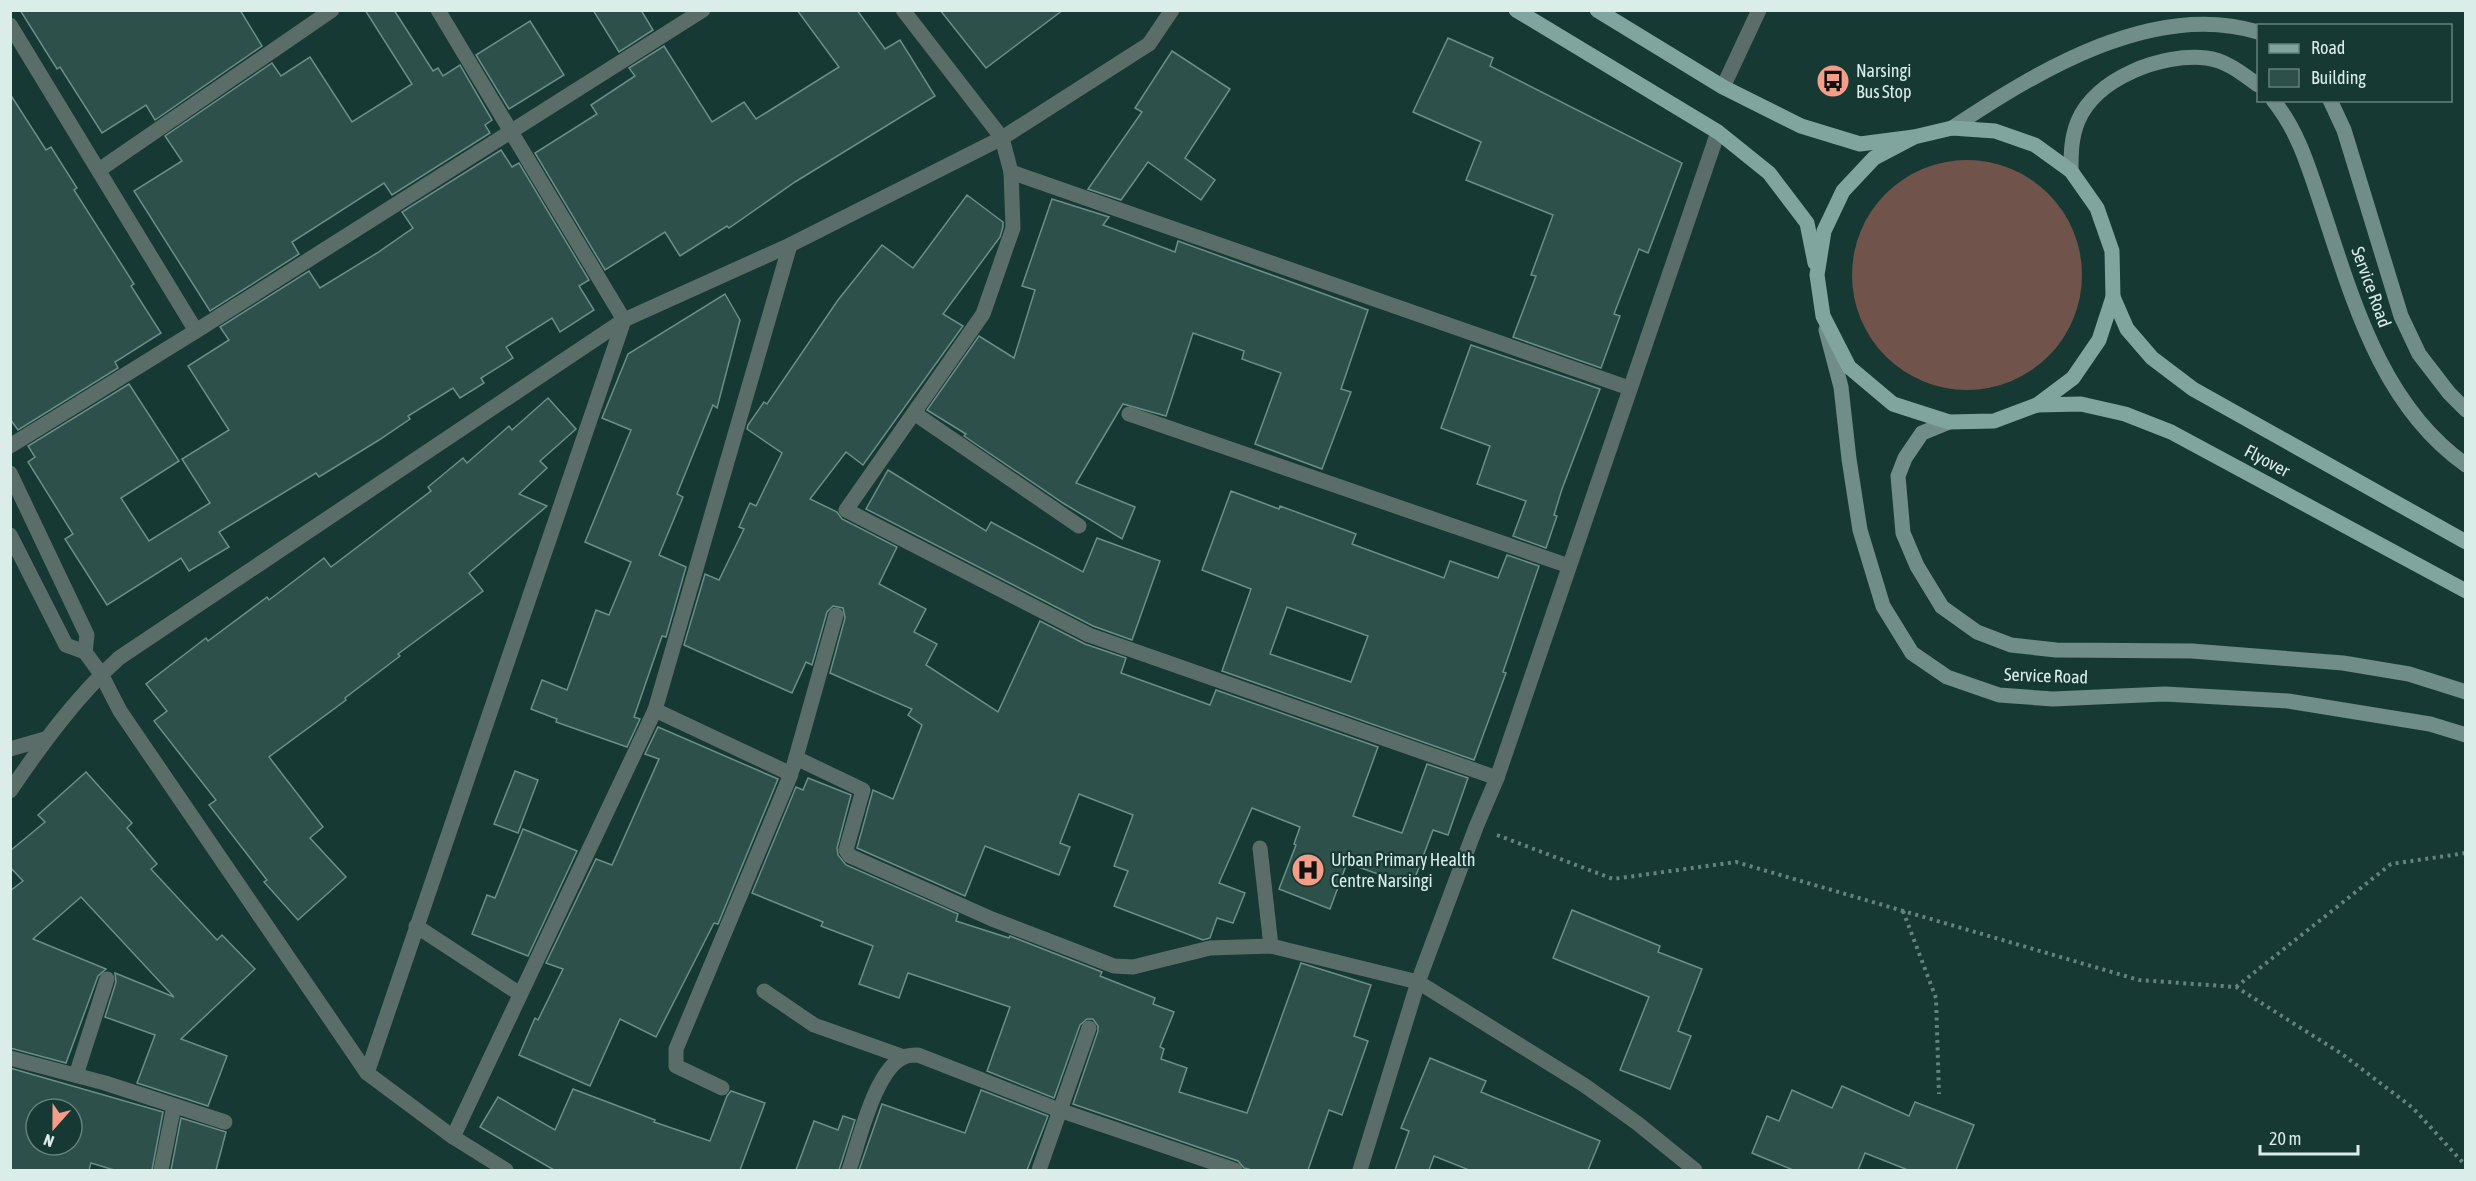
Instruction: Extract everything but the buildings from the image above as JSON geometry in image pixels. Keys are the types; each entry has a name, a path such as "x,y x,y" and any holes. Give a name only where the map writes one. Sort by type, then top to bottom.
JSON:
{"main road":[{"path":"1516,10 1718,132 1769,173 1808,223 1823,316 1849,367 1893,404 1949,422 1994,421 2037,405 2073,378 2099,340 2113,297 2112,251 2097,208 2071,171 2035,145 1995,131 1952,128 1914,137 1860,144 1801,126 1723,87 1597,10"},
{"path":"1952,128 2063,56 2104,36 2145,21 2177,16 2212,17 2244,25 2257,31"},
{"path":"2071,171 2071,145 2078,120 2095,96 2119,77 2145,65 2176,59 2207,58 2236,68 2257,84"},
{"name":"Service Road","path":"2275,102 2287,118 2302,147 2354,303 2371,345 2397,391 2421,423 2466,465"},
{"name":"Service Road","path":"2331,102 2344,130 2402,316 2419,354 2449,393 2466,410"},
{"path":"1817,275 1824,231 1843,191 1874,158 1914,137"},
{"name":"Flyover","path":"2113,297 2127,329 2146,351 2193,389 2466,542"},
{"name":"Service Road","path":"1823,316 1841,387 1848,459 1860,530 1883,606 1912,653 1947,677 1999,695 2053,699 2165,694 2288,701 2430,724 2466,735"},
{"name":"Flyover","path":"2037,405 2081,404 2125,414 2171,432 2466,591"},
{"name":"Service Road","path":"1949,422 1922,433 1905,458 1898,476 1903,533 1917,566 1942,607 1977,632 2012,645 2056,650 2192,651 2343,663 2409,674 2466,692"}],"street":[{"path":"99,170 332,10"},
{"path":"438,10 624,320"},
{"path":"10,446 703,10"},
{"path":"903,10 1002,138 1011,172 1013,228 983,314 846,510 1089,635 1497,778"},
{"path":"10,791 45,739 101,674 119,658 624,320 790,245 1002,138 1149,44 1172,10"},
{"path":"1723,87 1759,10"},
{"path":"10,25 196,331"},
{"path":"1360,1170 1418,982 1476,827 1497,778 1718,132"},
{"path":"1011,172 1629,388"},
{"path":"453,1137 655,710 790,245"},
{"path":"367,1073 624,320"},
{"path":"914,413 1079,526"},
{"path":"1129,414 1569,566"},
{"path":"10,473 87,635 85,652"},
{"path":"10,535 66,645 85,652 101,674 120,711 367,1073 453,1137 506,1170"},
{"path":"722,1088 676,1066 676,1049 791,774 836,615"},
{"path":"655,710 791,774"},
{"path":"10,749 45,739"},
{"path":"796,758 863,790 846,850 850,856 992,919 1114,966 1133,967 1210,948 1271,946 1418,982 1584,1085 1637,1123 1695,1170"},
{"path":"1260,848 1271,946"},
{"path":"416,926 520,994"},
{"path":"76,1075 107,979"},
{"path":"764,991 814,1025 904,1057 918,1055 1059,1110 1235,1170"},
{"path":"1039,1170 1089,1028"},
{"path":"849,1170 875,1091 887,1072 904,1057"},
{"path":"10,1058 76,1075 225,1122"},
{"path":"161,1170 174,1106"}],"path":[{"path":"1476,827 1613,879 1736,862 2139,980 2236,987 2342,1054 2413,1107 2466,1166"},
{"path":"2236,987 2391,864 2466,853"},
{"path":"1902,910 1936,998 1939,1094"}],"shaded area":[{"path":"1956,160 1978,160 2000,165 2031,179 2056,202 2063,211 2077,242 2082,275 2080,297 2073,319 2063,339 2040,364 2031,371 2000,385 1978,390 1956,390 1934,385 1903,371 1878,348 1871,339 1857,308 1852,286 1852,264 1857,242 1871,211 1894,186 1903,179 1934,165"}],"place":[{"name":"Narsingi Bus Stop","path":"1833,81"},
{"name":"Urban Primary Health Centre Narsingi","path":"1308,870"}]}
